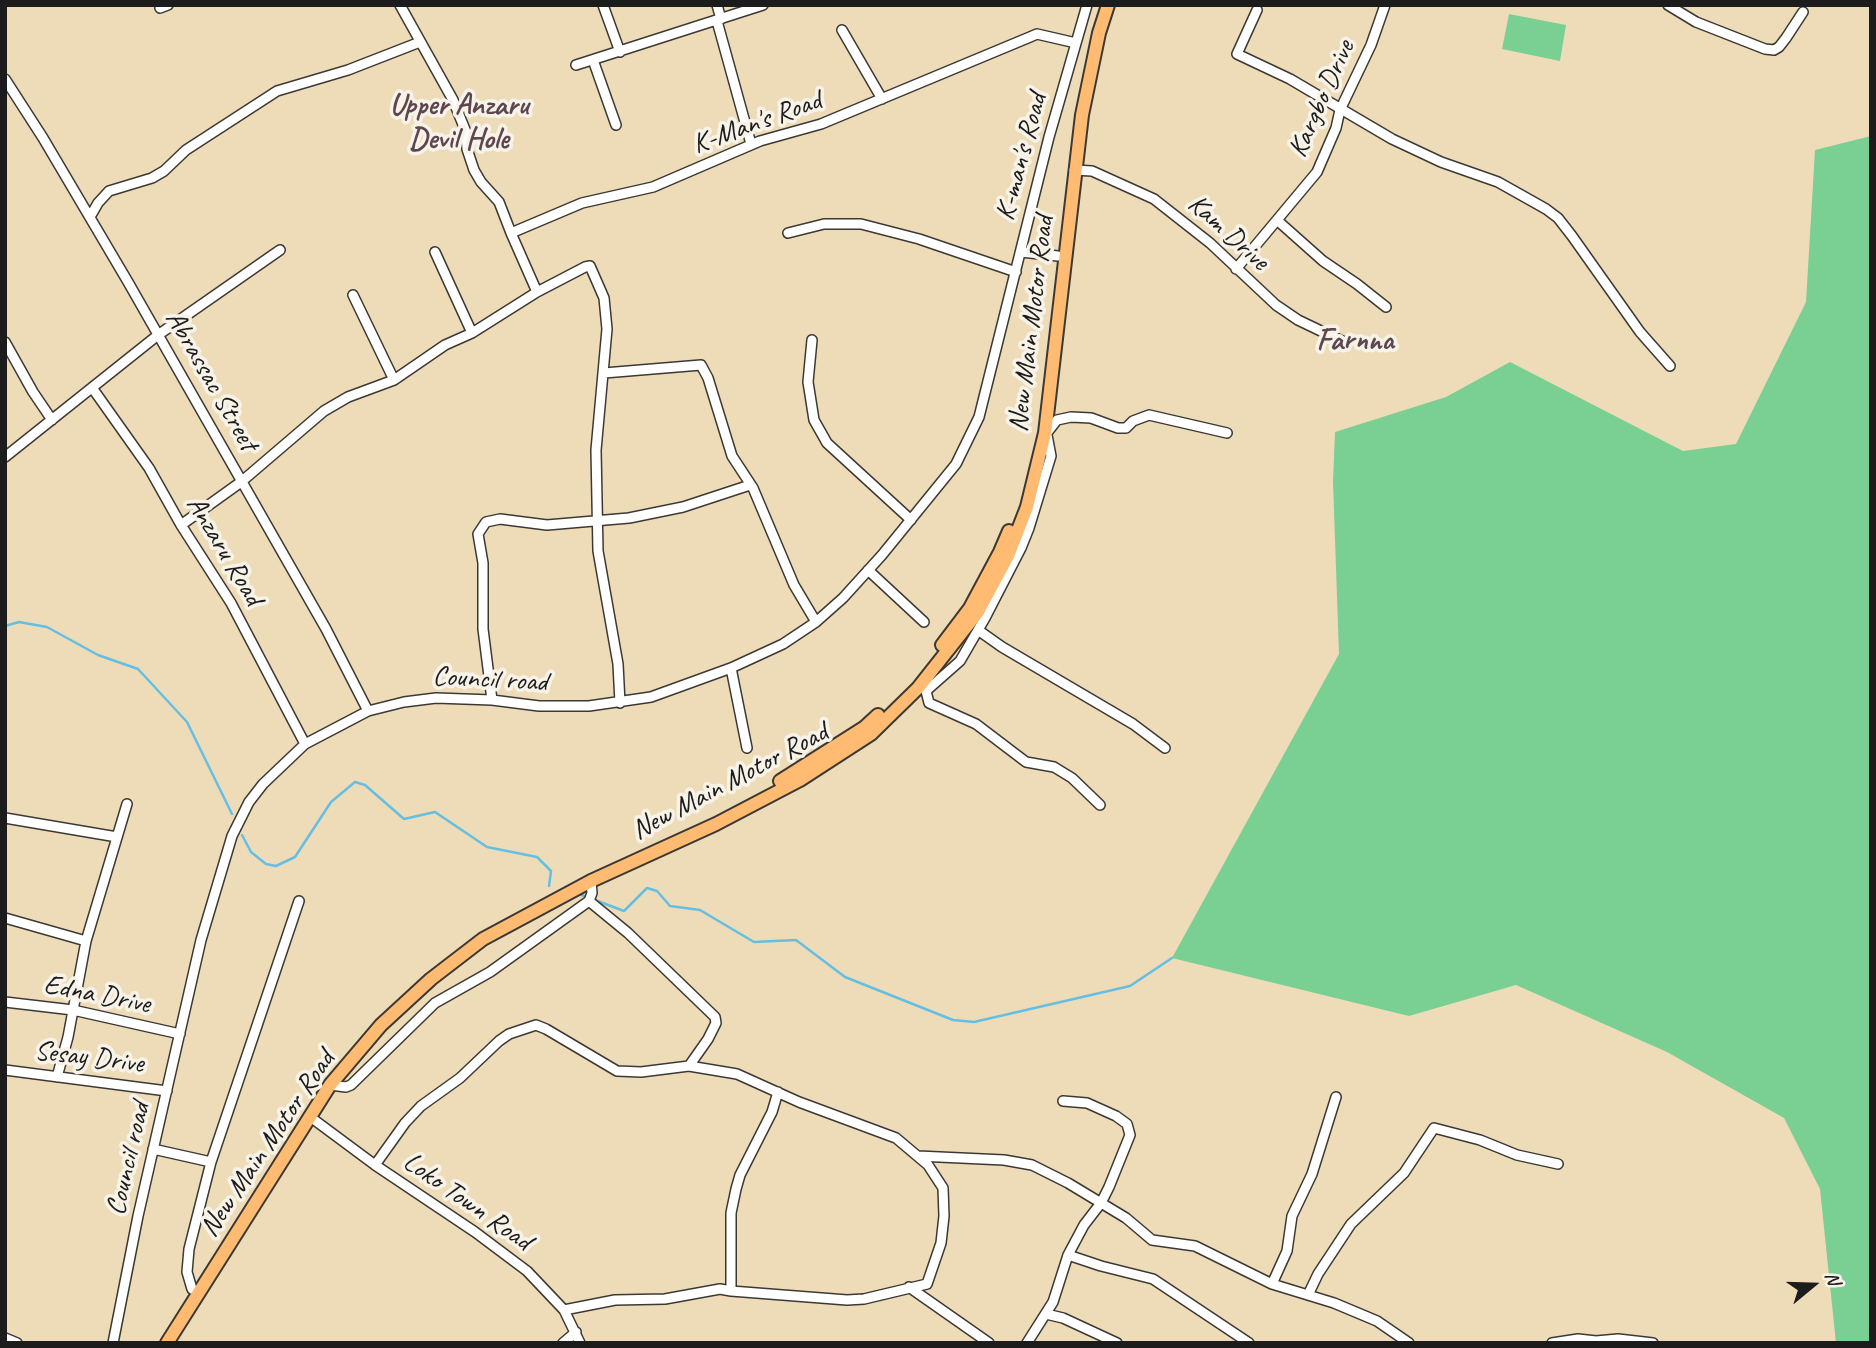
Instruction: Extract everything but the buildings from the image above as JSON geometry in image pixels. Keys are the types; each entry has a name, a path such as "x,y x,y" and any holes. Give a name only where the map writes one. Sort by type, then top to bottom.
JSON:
{"highway":[{"name":"New Main Motor Road","path":"167,1342 192,1289 324,1082 376,1019 426,973 479,933 588,874 713,817 793,775 865,727 911,684 970,608 1000,552 1019,505 1039,430 1074,114 1100,5"},
{"name":"New Main Motor Road","path":"167,1342 330,1085 381,1026 431,979 483,939 591,881 716,824 800,780 871,734 922,690 978,612 1008,556 1027,507 1046,434 1074,170 1099,33 1108,5"}],"street":[{"path":"400,5 457,111 466,132 467,149 474,170 499,202 537,292"},
{"path":"603,5 620,52"},
{"path":"717,5 751,144"},
{"path":"576,65 763,5"},
{"name":"K-man's Road","path":"1003,321 1049,137 1087,5"},
{"name":"Kargbo Drive","path":"1236,269 1317,172 1336,128 1340,110 1371,45 1385,5"},
{"path":"1668,5 1696,22 1774,50 1786,38 1803,12"},
{"path":"1257,10 1237,54 1290,79 1340,110 1421,153 1498,182 1558,218 1640,332 1670,366"},
{"path":"842,30 882,99"},
{"name":"K-Man's Road","path":"511,233 582,203 653,187 751,144 821,124 1037,34 1076,43"},
{"path":"90,217 97,202 109,191 164,172 187,150 277,91 348,71 420,42"},
{"path":"593,60 615,125"},
{"name":"Abrassac Street","path":"5,79 90,217 158,335 326,629 368,711"},
{"name":"Kam Drive","path":"1074,170 1091,171 1154,199 1210,243 1284,311 1346,343"},
{"path":"1278,220 1323,261 1386,307"},
{"path":"788,233 824,224 861,224 919,239 1016,272"},
{"path":"5,457 158,335 280,250"},
{"path":"1021,252 1058,256"},
{"path":"435,253 472,333"},
{"path":"181,524 241,482 324,411 348,397 394,380 444,345 472,333 537,292 590,266 604,298 607,329 596,450 598,551 618,664 620,703"},
{"path":"353,295 394,380"},
{"name":"Council road","path":"113,1343 153,1149 201,940 232,836 249,802 262,784 304,744 368,711 425,699 492,701 539,706 620,703 650,697 731,668 783,644 816,622 843,598 956,464 979,417 1003,321"},
{"path":"812,340 808,382 814,420 827,443 911,520"},
{"path":"5,342 52,420"},
{"path":"604,373 701,365 708,378 732,456 750,485 793,585 816,622"},
{"name":"Anzaru Road","path":"93,389 149,468 235,609 304,744"},
{"path":"1100,805 1072,778 1054,767 1026,762 976,724 929,703 922,690 932,688 960,661 1029,528 1051,456 1046,434 1056,420 1071,417 1091,418 1118,428 1126,428 1133,421 1149,415 1227,433"},
{"path":"492,701 483,629 483,563 478,534 481,526 500,519 547,524 629,518 683,507 750,485"},
{"path":"868,570 924,622"},
{"path":"978,630 1133,724 1165,748"},
{"path":"731,668 747,748"},
{"path":"57,1077 74,1010 86,941 127,804"},
{"path":"5,818 117,837"},
{"path":"330,1085 351,1085 435,1003 490,972 589,901 592,893 591,881"},
{"path":"192,1289 187,1272 189,1249 211,1162 299,901"},
{"path":"589,901 628,933 715,1017 716,1023 708,1039 688,1066"},
{"path":"5,918 86,941"},
{"name":"Edna Drive","path":"5,1002 74,1010 180,1034"},
{"path":"375,1165 405,1123 421,1106 460,1078 499,1041 521,1029 539,1026 617,1071 641,1072 688,1066 737,1074 860,1126 896,1138 918,1156 943,1188 941,1243 927,1284 864,1299 731,1292 720,1289 665,1299 615,1300 564,1310"},
{"name":"Sesay Drive","path":"5,1070 167,1091"},
{"path":"731,1292 731,1213 736,1189 750,1154 772,1112 778,1092"},
{"path":"1272,1284 1284,1259 1292,1216 1312,1174 1336,1097"},
{"path":"1027,1343 1057,1291 1068,1255 1084,1225 1101,1203 1130,1135 1130,1129 1116,1116 1096,1106 1063,1101"},
{"name":"Loko Town Road","path":"309,1116 510,1258 564,1310 580,1343"},
{"path":"1307,1295 1351,1224 1404,1173 1434,1128 1480,1140 1517,1155 1558,1164"},
{"path":"153,1149 211,1162"},
{"path":"918,1156 1021,1163 1044,1171 1133,1223 1156,1242 1195,1246 1272,1284 1377,1321 1409,1343"},
{"path":"1068,1255 1158,1282 1250,1343"},
{"path":"909,1287 989,1343"},
{"path":"1046,1314 1063,1318 1117,1343"},
{"path":"563,1343 576,1332"},
{"path":"5,1338 17,1343"},
{"path":"1552,1343 1653,1343"}],"green space":[{"path":"1509,14 1566,25 1560,61 1502,49"},
{"path":"1871,136 1871,1343 1836,1343 1820,1189 1784,1118 1667,1052 1516,985 1409,1016 1172,958 1339,654 1333,482 1335,432 1446,397 1510,362 1683,451 1736,444 1806,302 1815,150"}],"waterway":[{"path":"5,626 19,622 47,627 98,655 138,669 187,722 232,814"},
{"path":"242,835 251,852 266,864 276,866 295,857 331,802 355,782 365,785 404,819 435,812 487,847 537,857 551,871 549,886"},
{"path":"579,894 624,911 647,888 657,891 670,906 700,910 754,942 796,940 845,977 953,1020 974,1022 1130,986 1172,958"}],"district":[{"name":"Upper Anzaru Devil Hole","path":"459,123"},
{"name":"Farnna","path":"1355,341"}]}
